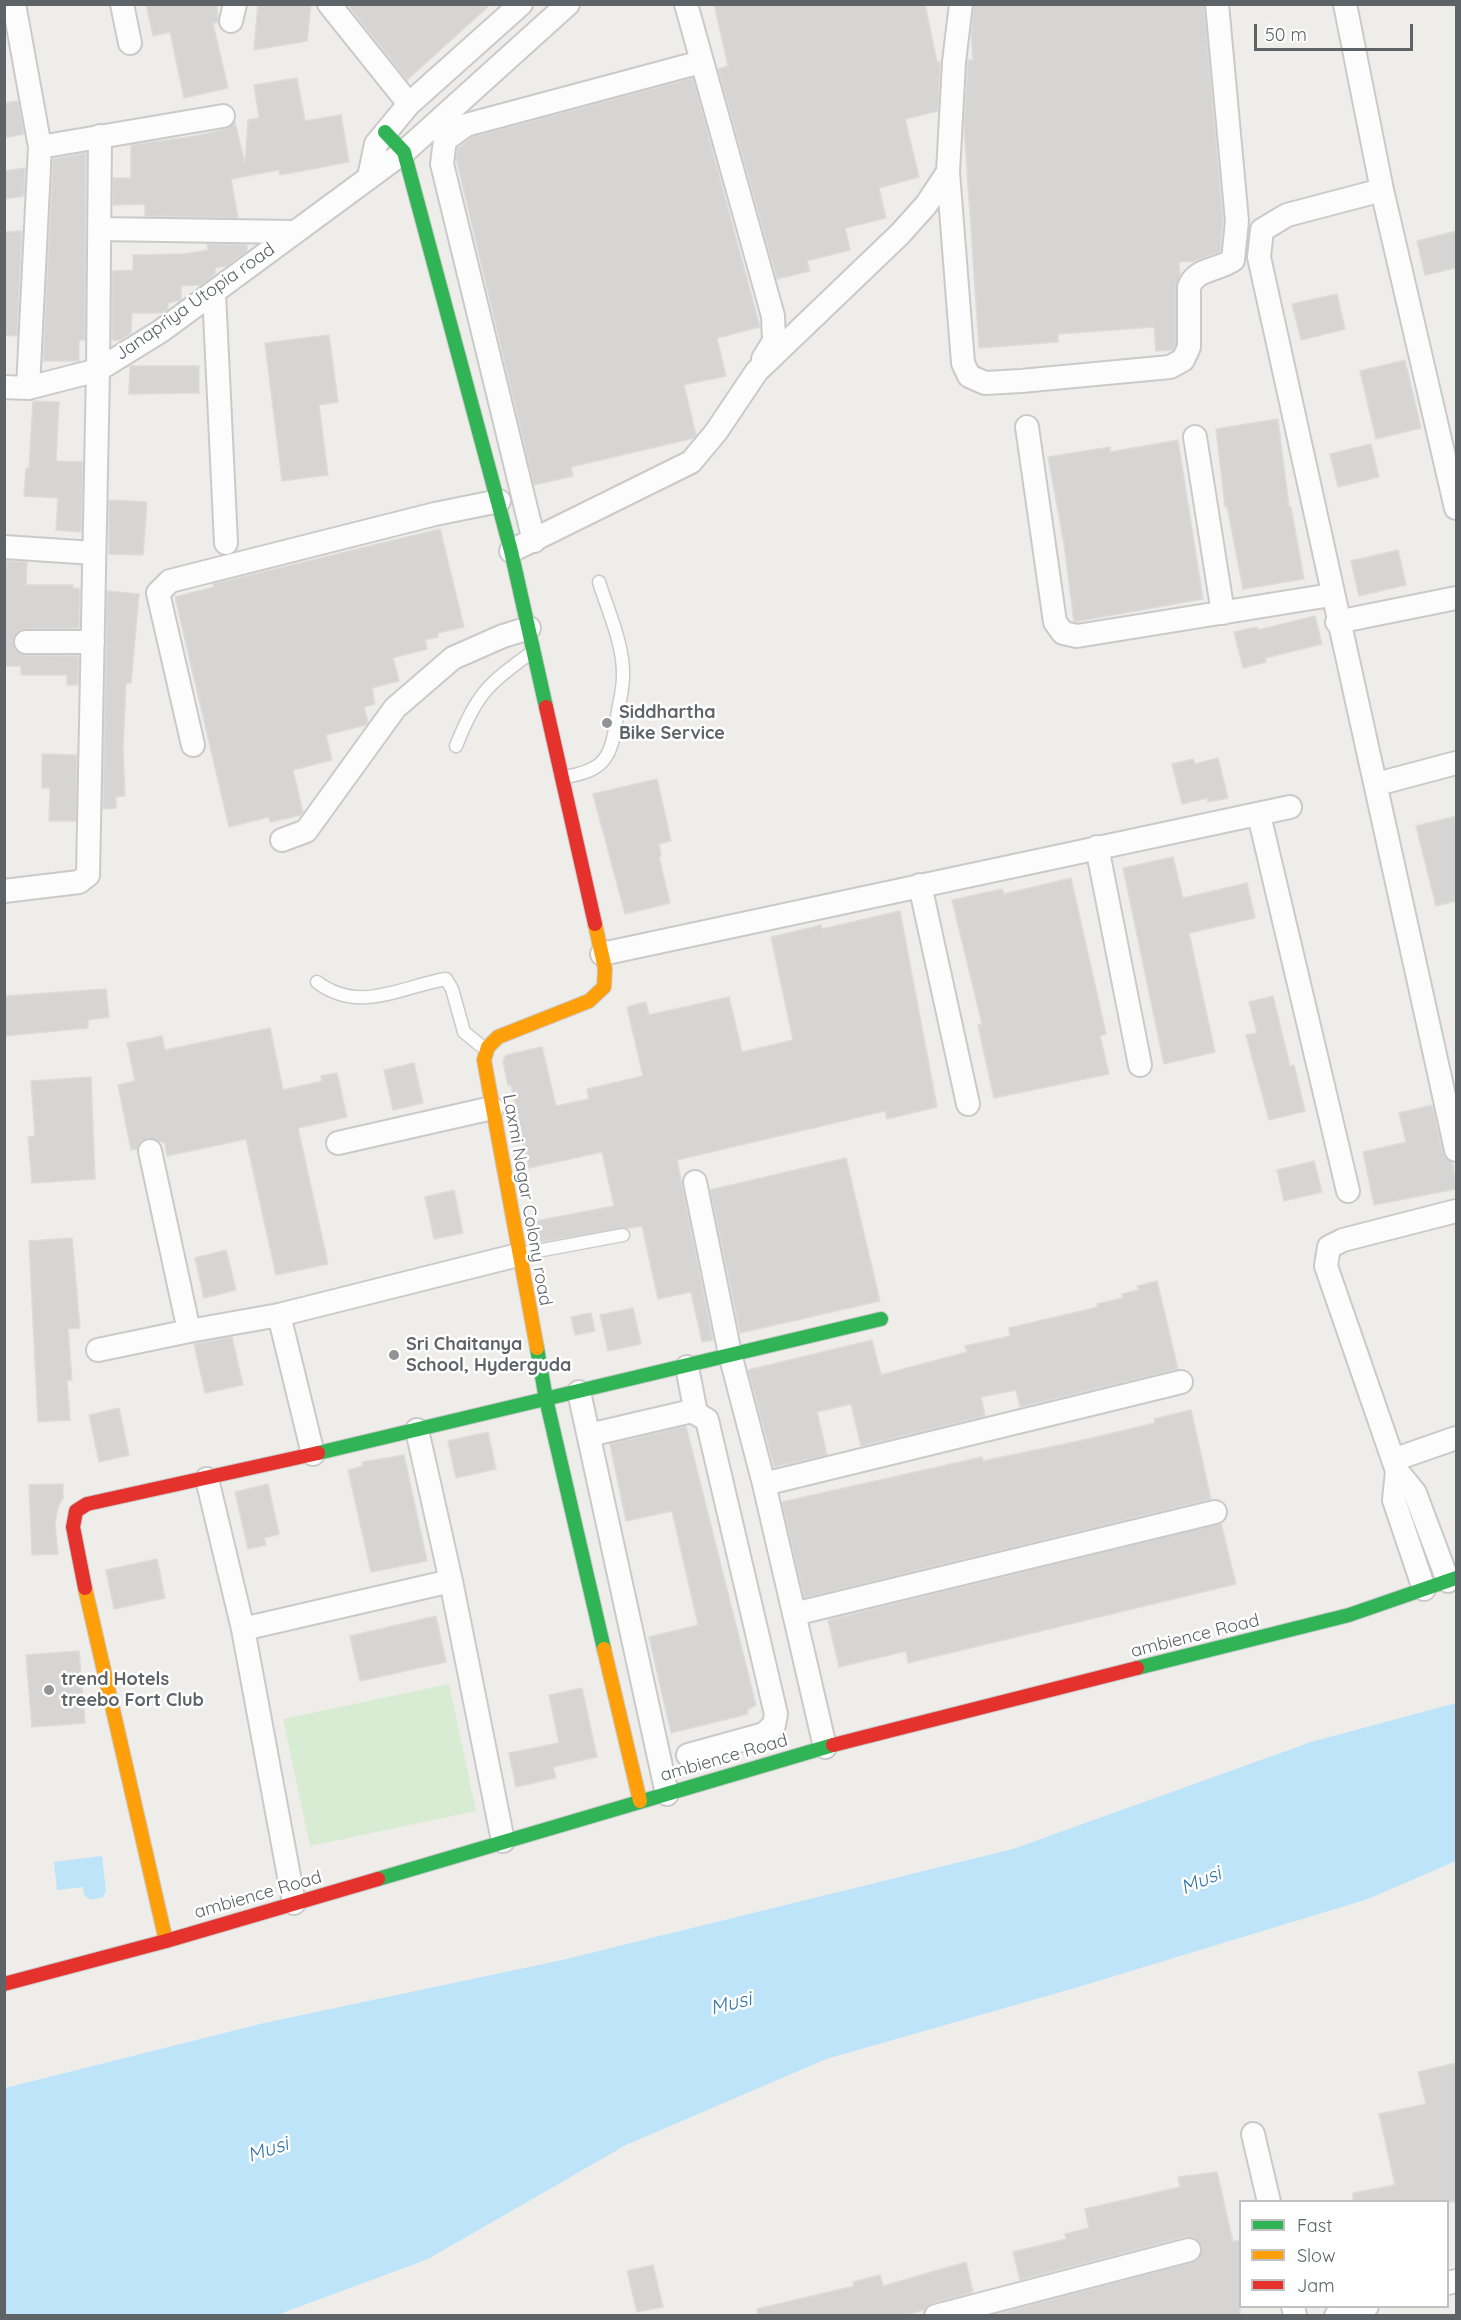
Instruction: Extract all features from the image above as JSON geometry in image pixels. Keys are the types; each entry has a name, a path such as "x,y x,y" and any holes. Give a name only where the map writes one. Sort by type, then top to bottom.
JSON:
{"street":[{"path":"14,4 39,147 27,388"},
{"path":"122,4 130,43"},
{"path":"329,4 405,98"},
{"path":"369,177 376,144 405,98 504,4"},
{"path":"424,81 521,4"},
{"name":"Janapriya Utopia road","path":"4,387 27,388 98,370 214,293 404,152 568,4"},
{"path":"511,551 691,462 716,432 774,341 773,316 686,4"},
{"path":"961,4 954,62 948,172 963,363 969,376 985,382 1020,381 1170,366 1183,360 1189,347 1189,287 1192,278 1200,273 1221,268 1233,260 1236,247 1237,221 1217,4"},
{"path":"1345,4 1382,190 1456,508"},
{"path":"534,541 442,164 445,140 466,125 701,62"},
{"path":"39,147 223,116"},
{"path":"385,132 404,152 499,501 605,969 604,987 589,1001 498,1037 487,1051"},
{"path":"4,891 79,882 88,875 100,136"},
{"path":"757,371 900,234 926,205 948,172"},
{"path":"1382,190 1287,214 1262,230 1259,257 1331,595 1377,784 1456,1150"},
{"path":"99,229 294,232"},
{"path":"214,293 226,543"},
{"path":"1027,427 1055,622 1063,633 1077,636 1331,595"},
{"path":"1196,437 1223,614"},
{"path":"193,745 158,593 170,581 435,514 499,501"},
{"path":"4,547 94,553"},
{"path":"1337,622 1456,598"},
{"path":"282,840 306,831 395,708 453,658 493,640 528,628"},
{"path":"26,642 93,642"},
{"path":"1377,784 1456,763"},
{"path":"602,954 1290,807"},
{"path":"1258,815 1348,1191"},
{"path":"1097,847 1140,1065"},
{"path":"920,885 968,1104"},
{"name":"Laxmi Nagar Colony road","path":"487,1051 484,1060 492,1108 546,1399 640,1802"},
{"path":"338,1143 492,1108"},
{"path":"150,1151 189,1331"},
{"path":"695,1182 730,1354 764,1485 825,1747"},
{"path":"1452,1580 1415,1493 1395,1466 1326,1266 1329,1247 1342,1240 1456,1211"},
{"path":"98,1350 279,1315 518,1255"},
{"path":"279,1315 313,1454"},
{"path":"166,1941 76,1546 73,1515 87,1504 207,1479 687,1367 730,1354 881,1319"},
{"path":"687,1367 696,1413"},
{"path":"764,1485 1180,1382"},
{"path":"579,1392 667,1794"},
{"path":"589,1435 696,1413 707,1420 776,1714 774,1725 764,1734 688,1755"},
{"path":"417,1430 451,1581 503,1841"},
{"path":"1395,1466 1456,1438"},
{"path":"1395,1466 1394,1500 1424,1589"},
{"path":"207,1479 243,1629 294,1903"},
{"path":"794,1614 1215,1512"},
{"name":"ambience Road","path":"4,1984 166,1941 825,1747 1350,1615 1452,1580"},
{"path":"243,1629 451,1581"},
{"path":"1253,2134 1269,2200"},
{"path":"936,2316 1189,2250"},
{"path":"1336,2316 1364,2308"}],"lane":[{"path":"562,777 596,769 607,757 614,741 623,666 599,582"},
{"path":"456,746 471,708 492,682 534,651"},
{"path":"317,982 332,993 351,998 372,997 446,979 452,989 464,1032 478,1041 487,1051"},
{"path":"518,1255 623,1235"}],"green space":[{"path":"449,1684 476,1811 310,1846 283,1719"}],"water":[{"name":"Musi","path":"1456,1703 1456,1861 1368,1899 1078,1987 826,2059 626,2145 428,2259 277,2315 5,2315 5,2088 264,2023 562,1960 1013,1849 1311,1742"},
{"path":"102,1856 106,1891 103,1897 90,1900 84,1895 83,1887 57,1890 54,1862"}],"building":[{"path":"146,4 217,4 218,22 213,23 228,88 184,98 170,32 153,36"},
{"path":"258,4 311,4 307,41 254,50"},
{"path":"347,4 491,4 407,80"},
{"path":"714,4 925,4 937,62 940,62 938,111 905,119 919,177 879,188 886,218 845,228 850,250 807,261 810,271 777,279 718,69 728,66"},
{"path":"974,4 1204,4 1223,221 1220,252 1195,261 1179,262 1180,275 1176,287 1176,344 1173,350 1156,351 1154,327 1058,334 1058,342 979,348 964,126 968,60 973,60 971,35"},
{"path":"297,78 305,121 341,115 349,162 280,175 279,170 231,179 238,218 145,216 145,204 113,205 113,178 131,178 131,145 195,136 226,129 235,122 245,164 248,120 259,118 254,85"},
{"path":"693,78 760,327 717,338 726,376 684,385 696,435 694,438 571,467 573,476 534,485 456,158 458,148 472,137"},
{"path":"18,101 24,134 4,138 4,103"},
{"path":"86,153 85,340 79,340 79,361 43,361 53,159"},
{"path":"25,168 24,196 4,199 4,171"},
{"path":"22,231 17,336 4,335 4,232"},
{"path":"1456,231 1456,268 1425,275 1417,241"},
{"path":"207,244 247,245 247,251 226,266 215,268 215,274 201,285 181,286 181,300 168,303 168,309 162,313 132,313 131,333 120,340 112,340 112,271 133,270 133,255 184,254 208,250"},
{"path":"1337,294 1345,329 1301,340 1292,304"},
{"path":"329,335 338,402 319,405 328,475 282,481 265,343"},
{"path":"1405,360 1421,428 1376,439 1360,371"},
{"path":"130,366 199,366 199,393 129,394"},
{"path":"33,401 59,402 56,461 83,462 81,532 56,530 58,498 24,496 26,468 29,468"},
{"path":"1278,419 1289,507 1291,507 1304,579 1243,589 1227,506 1225,507 1216,429"},
{"path":"1178,440 1203,599 1074,622 1064,544 1048,457 1110,447 1110,452"},
{"path":"1371,444 1379,477 1338,487 1330,454"},
{"path":"109,500 147,502 143,555 109,554"},
{"path":"440,529 464,627 438,633 438,637 425,640 427,649 393,658 399,681 372,688 375,704 364,707 368,722 366,725 326,735 332,760 293,770 303,812 301,815 270,822 269,817 229,827 175,597 214,587 213,584"},
{"path":"1398,550 1406,585 1359,596 1351,561"},
{"path":"4,561 27,562 26,585 73,585 73,588 80,589 79,628 25,629 19,631 13,641 15,649 25,655 79,656 78,685 67,685 67,675 21,675 21,666 4,666"},
{"path":"107,591 139,594 131,683 126,683 123,750 125,796 116,797 116,808 103,809"},
{"path":"1315,616 1322,644 1265,658 1266,662 1243,668 1234,632 1257,627 1258,630"},
{"path":"42,754 77,755 76,821 49,821 50,788 42,788"},
{"path":"1218,758 1228,798 1208,802 1207,798 1182,804 1172,764 1193,759 1195,764"},
{"path":"657,779 671,841 659,844 661,856 659,857 670,903 625,914 593,794"},
{"path":"1456,816 1456,901 1436,906 1416,826"},
{"path":"1173,857 1183,898 1247,883 1255,918 1189,933 1215,1052 1164,1064 1123,868"},
{"path":"1071,878 1106,1034 1100,1036 1109,1074 994,1098 978,1025 982,1024 952,900 1002,889 1004,894"},
{"path":"900,911 937,1107 887,1119 885,1111 677,1160 713,1340 702,1342 691,1292 658,1299 642,1226 540,1242 536,1221 614,1206 602,1152 529,1168 511,1085 508,1086 503,1061 506,1055 542,1047 556,1106 589,1099 587,1089 643,1076 627,1007 646,1002 649,1015 729,997 742,1052 793,1040 771,937 821,925 822,929"},
{"path":"106,989 109,1017 88,1020 88,1028 4,1036 4,996"},
{"path":"1273,996 1290,1066 1294,1065 1305,1111 1269,1120 1246,1035 1257,1033 1249,1002"},
{"path":"270,1028 283,1090 322,1081 321,1076 337,1073 347,1117 298,1128 328,1264 276,1275 246,1139 167,1156 165,1143 148,1138 141,1141 137,1149 131,1150 118,1085 135,1081 127,1043 162,1036 165,1050"},
{"path":"414,1063 423,1103 393,1110 384,1070"},
{"path":"91,1077 95,1179 32,1183 28,1137 35,1136 31,1081"},
{"path":"1432,1105 1443,1153 1453,1165 1456,1189 1374,1205 1363,1152 1406,1142 1399,1113"},
{"path":"846,1158 880,1301 740,1333 710,1190"},
{"path":"1314,1161 1322,1192 1284,1201 1277,1170"},
{"path":"454,1190 463,1233 434,1239 425,1197"},
{"path":"72,1238 80,1328 68,1329 72,1380 67,1381 70,1420 38,1422 29,1241"},
{"path":"226,1250 236,1290 204,1298 195,1258"},
{"path":"1157,1281 1178,1369 1020,1407 1016,1390 981,1397 985,1416 861,1446 851,1404 817,1412 827,1455 774,1467 748,1370 872,1340 881,1375 967,1352 965,1346 1010,1336 1009,1328 1098,1307 1097,1304 1123,1298 1122,1294 1139,1290 1137,1286"},
{"path":"633,1308 641,1344 608,1351 600,1315"},
{"path":"591,1313 595,1331 575,1335 571,1317"},
{"path":"232,1337 243,1385 205,1393 194,1344"},
{"path":"119,1408 129,1455 99,1462 89,1415"},
{"path":"1191,1410 1211,1499 804,1598 782,1502 982,1457 983,1461 1079,1441 1155,1423 1154,1419"},
{"path":"686,1426 756,1705 747,1710 748,1714 671,1733 649,1637 698,1625 672,1511 626,1521 610,1444"},
{"path":"488,1432 496,1469 456,1478 448,1441"},
{"path":"404,1455 427,1561 371,1572 348,1470 363,1466 362,1462"},
{"path":"63,1484 63,1498 58,1507 55,1524 58,1554 32,1555 29,1485"},
{"path":"268,1484 279,1534 264,1538 266,1545 248,1549 235,1492"},
{"path":"1221,1523 1236,1584 908,1663 906,1651 839,1667 828,1620"},
{"path":"157,1559 165,1598 114,1609 106,1570"},
{"path":"436,1616 446,1662 360,1681 350,1636"},
{"path":"79,1651 85,1723 32,1727 26,1655"},
{"path":"582,1688 597,1757 553,1767 556,1778 516,1787 509,1753 559,1743 549,1695"},
{"path":"1456,2063 1456,2202 1449,2202 1449,2200 1353,2200 1353,2193 1395,2185 1379,2114 1426,2104 1418,2072"},
{"path":"1217,2172 1233,2242 1239,2240 1240,2316 991,2316 1198,2260 1202,2246 1193,2237 1186,2237 1020,2280 1013,2252 1066,2239 1065,2234 1089,2228 1085,2209 1180,2187 1178,2177"},
{"path":"966,2262 973,2292 933,2303 924,2310 902,2316 758,2316 757,2309 854,2286 853,2282 880,2275 883,2286"},
{"path":"653,2265 663,2307 637,2312 627,2271"}],"traffic: fast":[{"path":"385,132 404,152 511,551 546,707"},
{"path":"318,1453 881,1319"},
{"path":"537,1348 546,1399 604,1649"},
{"path":"1137,1668 1349,1615 1456,1578"},
{"path":"378,1879 833,1745"}],"traffic: slow":[{"path":"537,1348 484,1060 488,1047 498,1037 589,1001 604,987 605,969 595,924"},
{"path":"85,1588 166,1941"},
{"path":"604,1649 640,1801"}],"traffic: jam":[{"path":"546,707 595,924"},
{"path":"85,1588 73,1527 76,1511 87,1504 318,1453"},
{"path":"833,1745 1137,1668"},
{"path":"4,1984 166,1941 378,1879"}],"place":[{"name":"Siddhartha Bike Service","path":"607,723"},
{"name":"Sri Chaitanya School, Hyderguda","path":"394,1355"},
{"name":"trend Hotels treebo Fort Club","path":"49,1690"}]}
